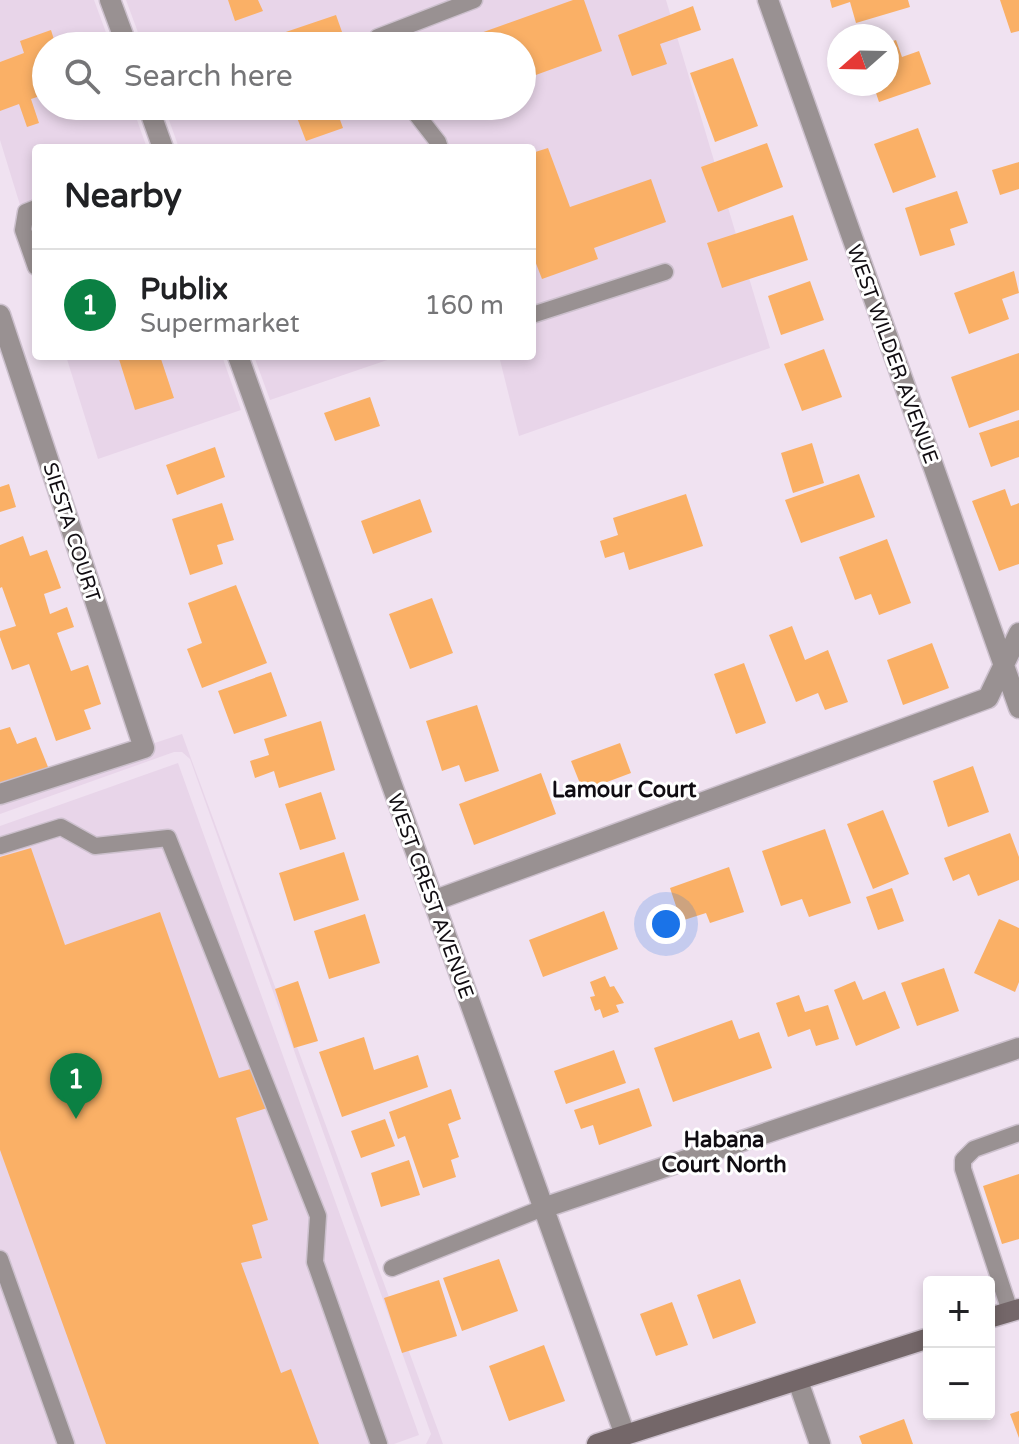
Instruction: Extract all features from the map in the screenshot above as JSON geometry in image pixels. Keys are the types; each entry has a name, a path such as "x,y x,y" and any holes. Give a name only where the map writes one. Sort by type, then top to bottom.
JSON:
{"street":[{"path":"110,0 122,32"},
{"name":"WEST WILDER AVENUE","path":"768,0 1019,708"},
{"path":"153,120 162,144"},
{"name":"SIESTA COURT","path":"0,315 144,748 0,794"},
{"name":"WEST CREST AVENUE","path":"239,360 543,1208 636,1437"},
{"path":"433,901 988,698 1019,633"},
{"path":"543,1208 1019,1048"},
{"path":"995,1316 1015,1310"},
{"path":"597,1444 636,1437 923,1340"},
{"path":"798,1381 820,1444"}],"lane":[{"path":"391,32 474,0"},
{"path":"421,120 439,144"},
{"path":"32,210 26,212 23,230 32,256"},
{"path":"536,314 665,272"},
{"path":"0,846 61,827 95,846 168,838 318,1216 315,1262 379,1444"},
{"path":"1015,1310 963,1169 963,1160 974,1149 1019,1133"},
{"path":"392,1268 543,1208"},
{"path":"0,1259 66,1444"}],"shaded area":[{"path":"0,0 94,0 106,32 32,32 32,120 137,120 146,144 32,144 32,244 0,140"},
{"path":"126,0 666,0 770,348 519,436 500,360 536,360 536,144 178,144 169,120 536,120 536,32 138,32"},
{"path":"67,360 223,360 241,410 98,459"},
{"path":"255,360 387,360 270,400"},
{"path":"182,734 443,1444 426,1444 431,1434 190,759 182,752 174,752 0,814 0,794"},
{"path":"178,763 419,1435 394,1444 0,1444 0,826"}],"building":[{"path":"228,0 258,0 263,11 235,21"},
{"path":"573,0 584,0 602,51 536,75 536,32 484,32"},
{"path":"830,0 908,0 910,7 856,23 850,2 832,8"},
{"path":"1000,0 1019,0 1019,31 1011,33"},
{"path":"693,6 701,30 660,44 667,64 632,76 618,35"},
{"path":"336,15 342,32 286,32"},
{"path":"32,37 32,120 39,123 27,127 19,104 0,111 0,62 24,53 20,41"},
{"path":"899,48 902,57 919,51 931,84 899,95"},
{"path":"733,58 758,126 715,142 690,73"},
{"path":"877,96 896,96 879,102"},
{"path":"298,120 340,120 343,128 306,141"},
{"path":"918,128 936,177 893,193 874,144"},
{"path":"767,143 783,187 718,212 701,167"},
{"path":"548,148 570,207 651,179 666,222 594,248 598,259 542,279 536,263 536,152"},
{"path":"1019,162 1019,189 1000,195 992,170"},
{"path":"957,191 968,223 950,229 955,245 920,256 905,208"},
{"path":"793,215 808,260 722,288 707,243"},
{"path":"1014,271 1019,293 1002,299 1009,319 969,334 954,293"},
{"path":"810,281 824,320 781,335 768,296"},
{"path":"824,349 842,397 802,411 784,364"},
{"path":"1019,353 1019,410 969,428 951,377"},
{"path":"119,360 161,360 174,398 135,410"},
{"path":"370,397 380,426 335,441 324,413"},
{"path":"1019,420 1019,457 991,467 979,433"},
{"path":"812,443 824,483 793,493 781,453"},
{"path":"215,447 225,477 177,495 166,465"},
{"path":"859,474 875,517 801,543 785,500"},
{"path":"9,484 16,507 0,512 0,487"},
{"path":"1005,489 1011,506 1019,503 1019,564 999,571 972,501"},
{"path":"686,494 703,546 629,570 624,552 605,558 600,541 618,535 613,518"},
{"path":"420,499 432,532 373,554 361,521"},
{"path":"222,503 234,540 217,545 223,564 190,575 172,519"},
{"path":"23,536 30,556 47,550 61,588 44,594 50,614 67,607 74,627 57,633 71,671 88,665 101,704 84,710 91,729 56,741 29,664 12,670 0,637 0,631 16,626 0,588 0,545"},
{"path":"887,539 911,603 879,615 871,594 855,600 839,557"},
{"path":"236,585 267,663 202,688 187,649 202,643 188,603"},
{"path":"432,598 453,653 410,669 389,614"},
{"path":"792,626 805,660 828,650 848,702 825,710 818,693 796,702 769,635"},
{"path":"932,643 949,688 903,705 887,660"},
{"path":"744,663 766,723 736,734 714,674"},
{"path":"271,672 287,716 234,734 218,691"},
{"path":"477,705 499,771 465,782 459,765 442,771 426,721"},
{"path":"321,721 335,770 279,788 274,771 255,778 250,761 269,755 264,739"},
{"path":"10,727 17,744 36,737 50,772 0,793 0,730"},
{"path":"620,743 631,773 583,791 571,761"},
{"path":"973,766 989,812 948,827 933,781"},
{"path":"541,773 556,814 474,845 459,804"},
{"path":"321,792 336,839 300,850 285,804"},
{"path":"883,810 909,874 873,889 847,824"},
{"path":"825,829 851,903 809,917 802,899 781,906 762,851"},
{"path":"1010,833 1019,857 1019,880 978,896 969,874 953,881 944,858"},
{"path":"31,848 65,945 160,912 219,1078 254,1068 267,1108 236,1118 268,1220 252,1225 262,1258 241,1263 281,1373 291,1369 319,1444 106,1444 0,1150 0,857"},
{"path":"344,852 359,900 294,921 279,873"},
{"path":"729,867 744,912 710,923 706,913 681,921 670,888"},
{"path":"892,888 904,921 878,930 866,897"},
{"path":"604,911 618,949 543,977 529,940"},
{"path":"365,914 380,963 329,979 314,931"},
{"path":"999,919 1019,928 1019,982 1015,992 974,973"},
{"path":"944,968 959,1011 917,1026 901,983"},
{"path":"605,976 624,1003 616,1005 619,1012 603,1018 600,1009 595,1011 590,997 595,996 590,982"},
{"path":"298,981 318,1041 294,1048 275,989"},
{"path":"855,981 863,1000 885,991 900,1028 856,1046 834,990"},
{"path":"799,995 805,1012 828,1005 839,1039 816,1046 810,1029 788,1037 776,1003"},
{"path":"732,1020 739,1039 759,1032 772,1068 673,1102 654,1048"},
{"path":"364,1037 374,1070 418,1055 428,1087 342,1117 319,1052"},
{"path":"614,1050 626,1083 566,1104 554,1071"},
{"path":"639,1088 652,1126 599,1145 593,1125 581,1129 574,1110"},
{"path":"451,1089 461,1119 448,1124 459,1157 451,1160 456,1177 423,1188 405,1136 398,1139 389,1112"},
{"path":"385,1119 395,1146 361,1158 351,1131"},
{"path":"409,1160 420,1195 381,1207 371,1173"},
{"path":"1019,1174 1019,1239 1002,1244 983,1186"},
{"path":"499,1259 518,1311 462,1331 443,1278"},
{"path":"740,1279 756,1323 713,1339 697,1295"},
{"path":"439,1280 457,1336 402,1353 384,1298"},
{"path":"672,1302 688,1345 656,1356 640,1314"},
{"path":"544,1345 565,1401 509,1421 489,1366"},
{"path":"1019,1411 1019,1438 1010,1414"},
{"path":"904,1419 913,1444 862,1444 859,1436"}],"place":[{"name":"Publix","path":"76,1119"}],"district":[{"name":"Lamour Court","path":"624,789"},
{"name":"Habana Court North","path":"724,1152"}]}
